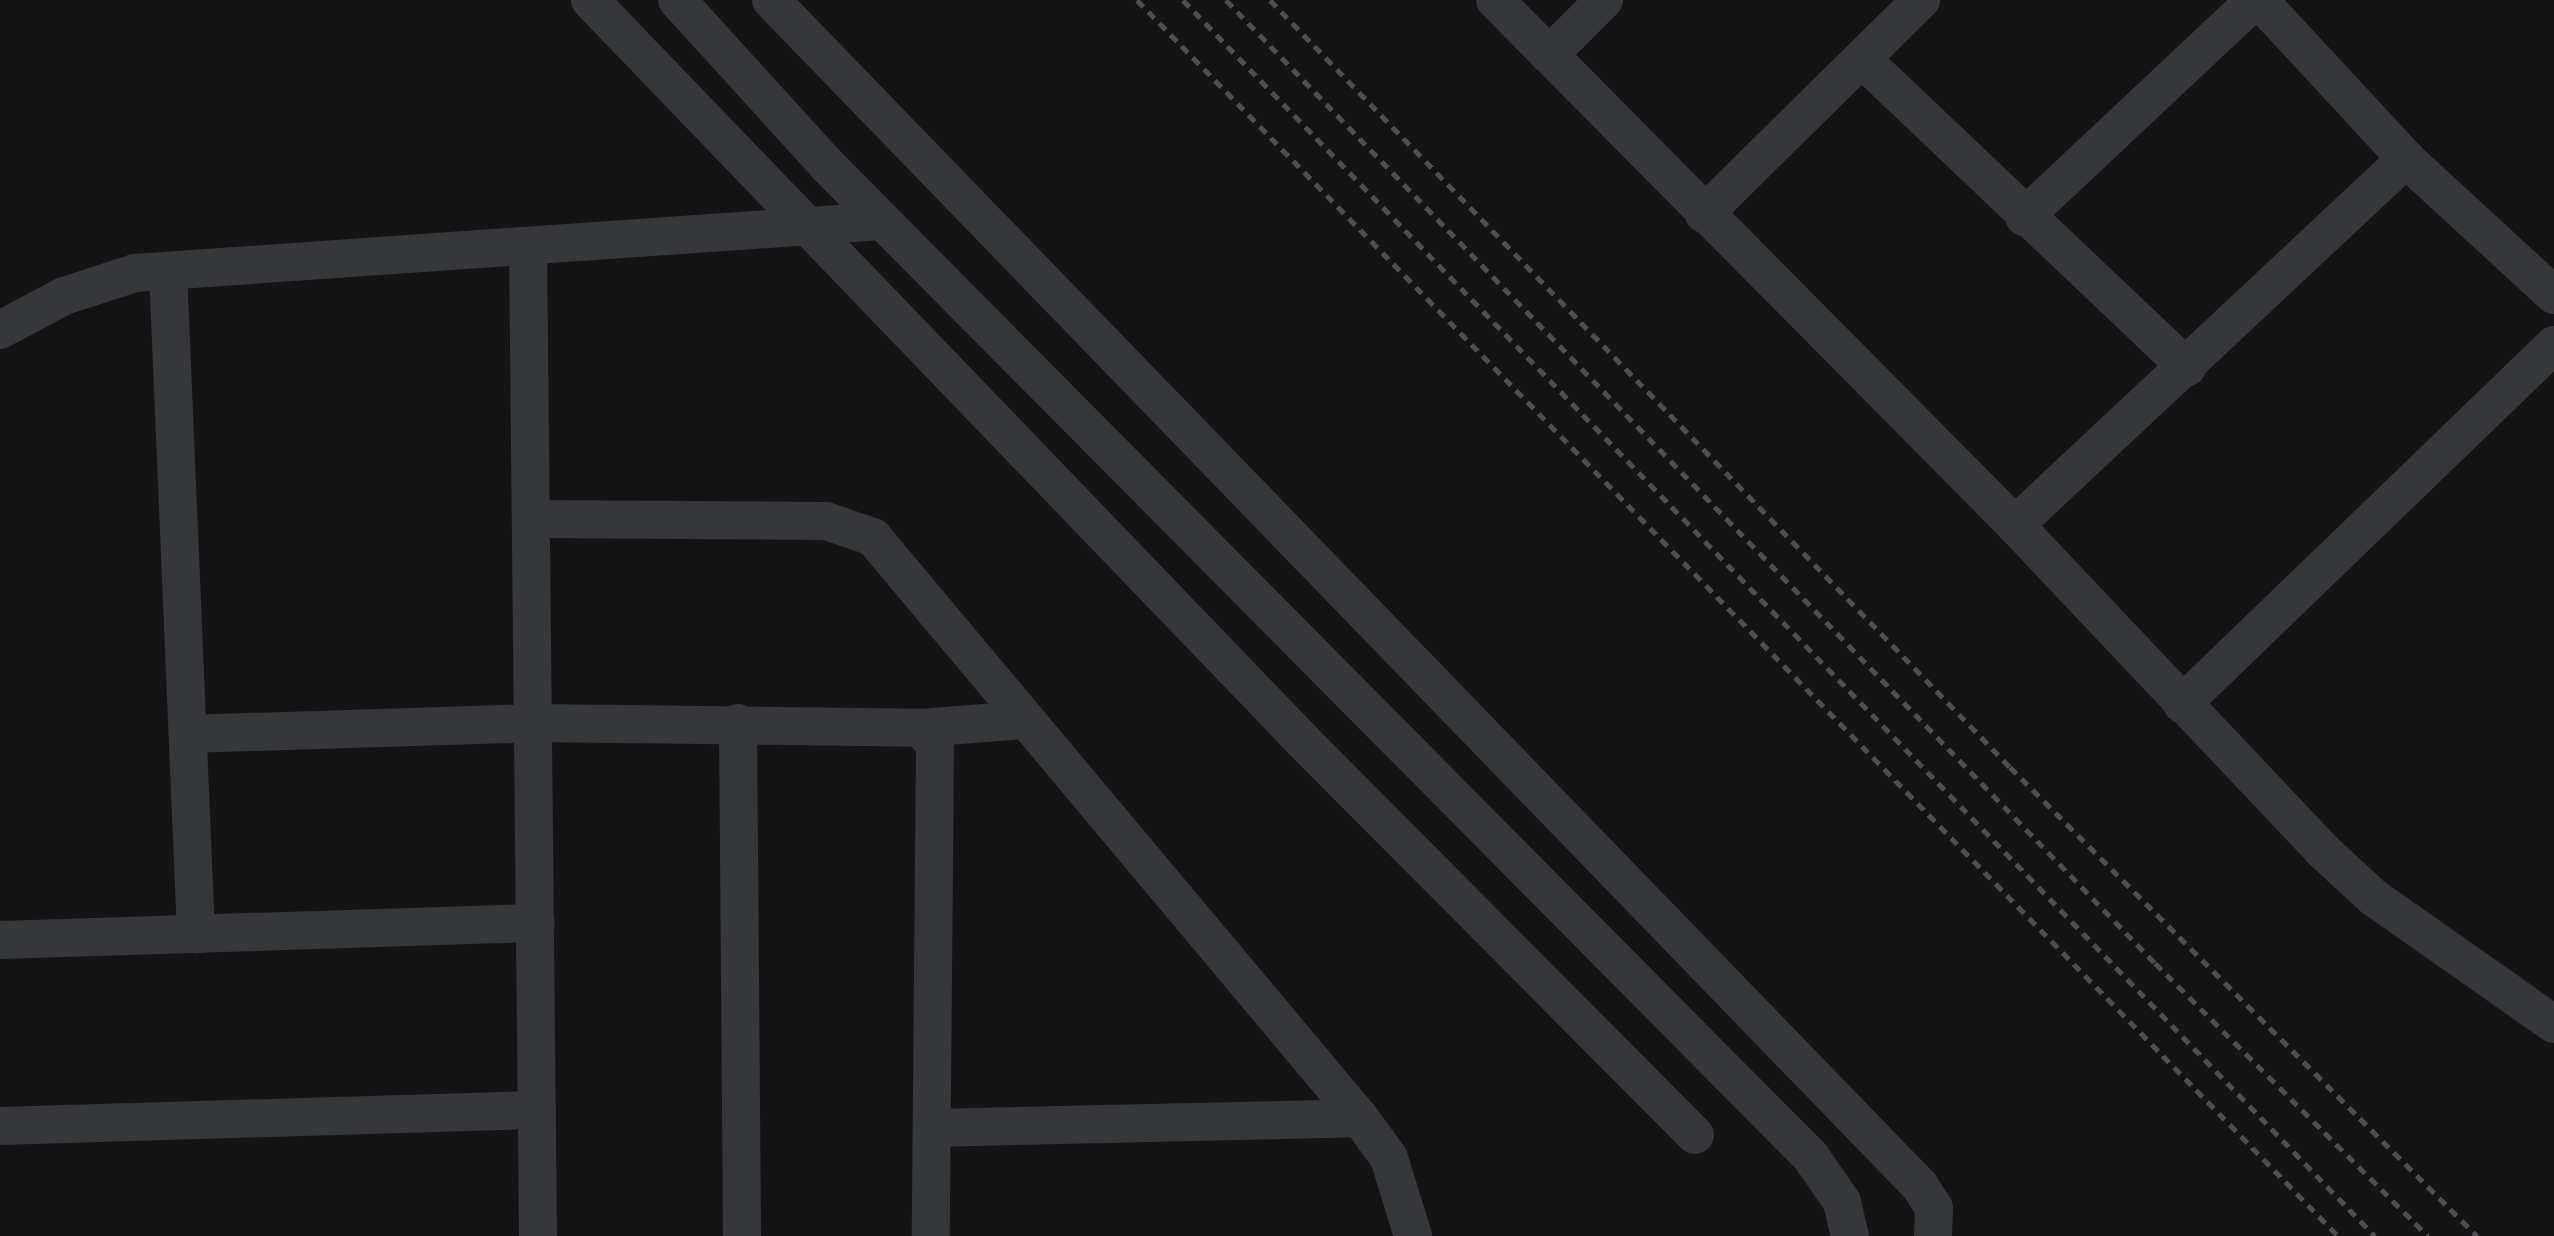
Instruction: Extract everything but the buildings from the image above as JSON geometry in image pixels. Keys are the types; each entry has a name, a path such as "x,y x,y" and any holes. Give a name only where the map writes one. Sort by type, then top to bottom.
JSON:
{"street":[{"path":"590,0 1301,740 1695,1135"},
{"path":"677,0 882,220 1811,1157 1842,1202 1850,1236"},
{"path":"771,0 1920,1186 1934,1208 1933,1236"},
{"path":"1495,0 1704,214 2015,525 2182,704 2373,897 2554,1024"},
{"path":"1549,54 1604,0"},
{"path":"1704,214 1921,0"},
{"path":"2024,217 2257,0 2406,159 2554,295"},
{"path":"1862,59 2024,217 2187,367"},
{"path":"2015,525 2187,367 2406,159"},
{"path":"0,330 64,296 135,273 811,228 882,220"},
{"path":"528,246 536,723 538,1236"},
{"path":"168,271 196,934"},
{"path":"2182,704 2554,345"},
{"path":"533,519 826,521 856,528 873,537 1360,1118 1389,1158 1413,1236"},
{"path":"187,734 536,723 738,723 921,728 1023,719"},
{"path":"738,723 742,1236"},
{"path":"921,728 936,745 931,1236"},
{"path":"0,940 536,923"},
{"path":"0,1126 537,1110"},
{"path":"932,1128 1360,1118"}],"railway":[{"path":"1137,0 2338,1236"},
{"path":"1183,0 2375,1236"},
{"path":"1226,0 2155,963 2428,1236"},
{"path":"1270,0 2010,767 2477,1236"}]}
